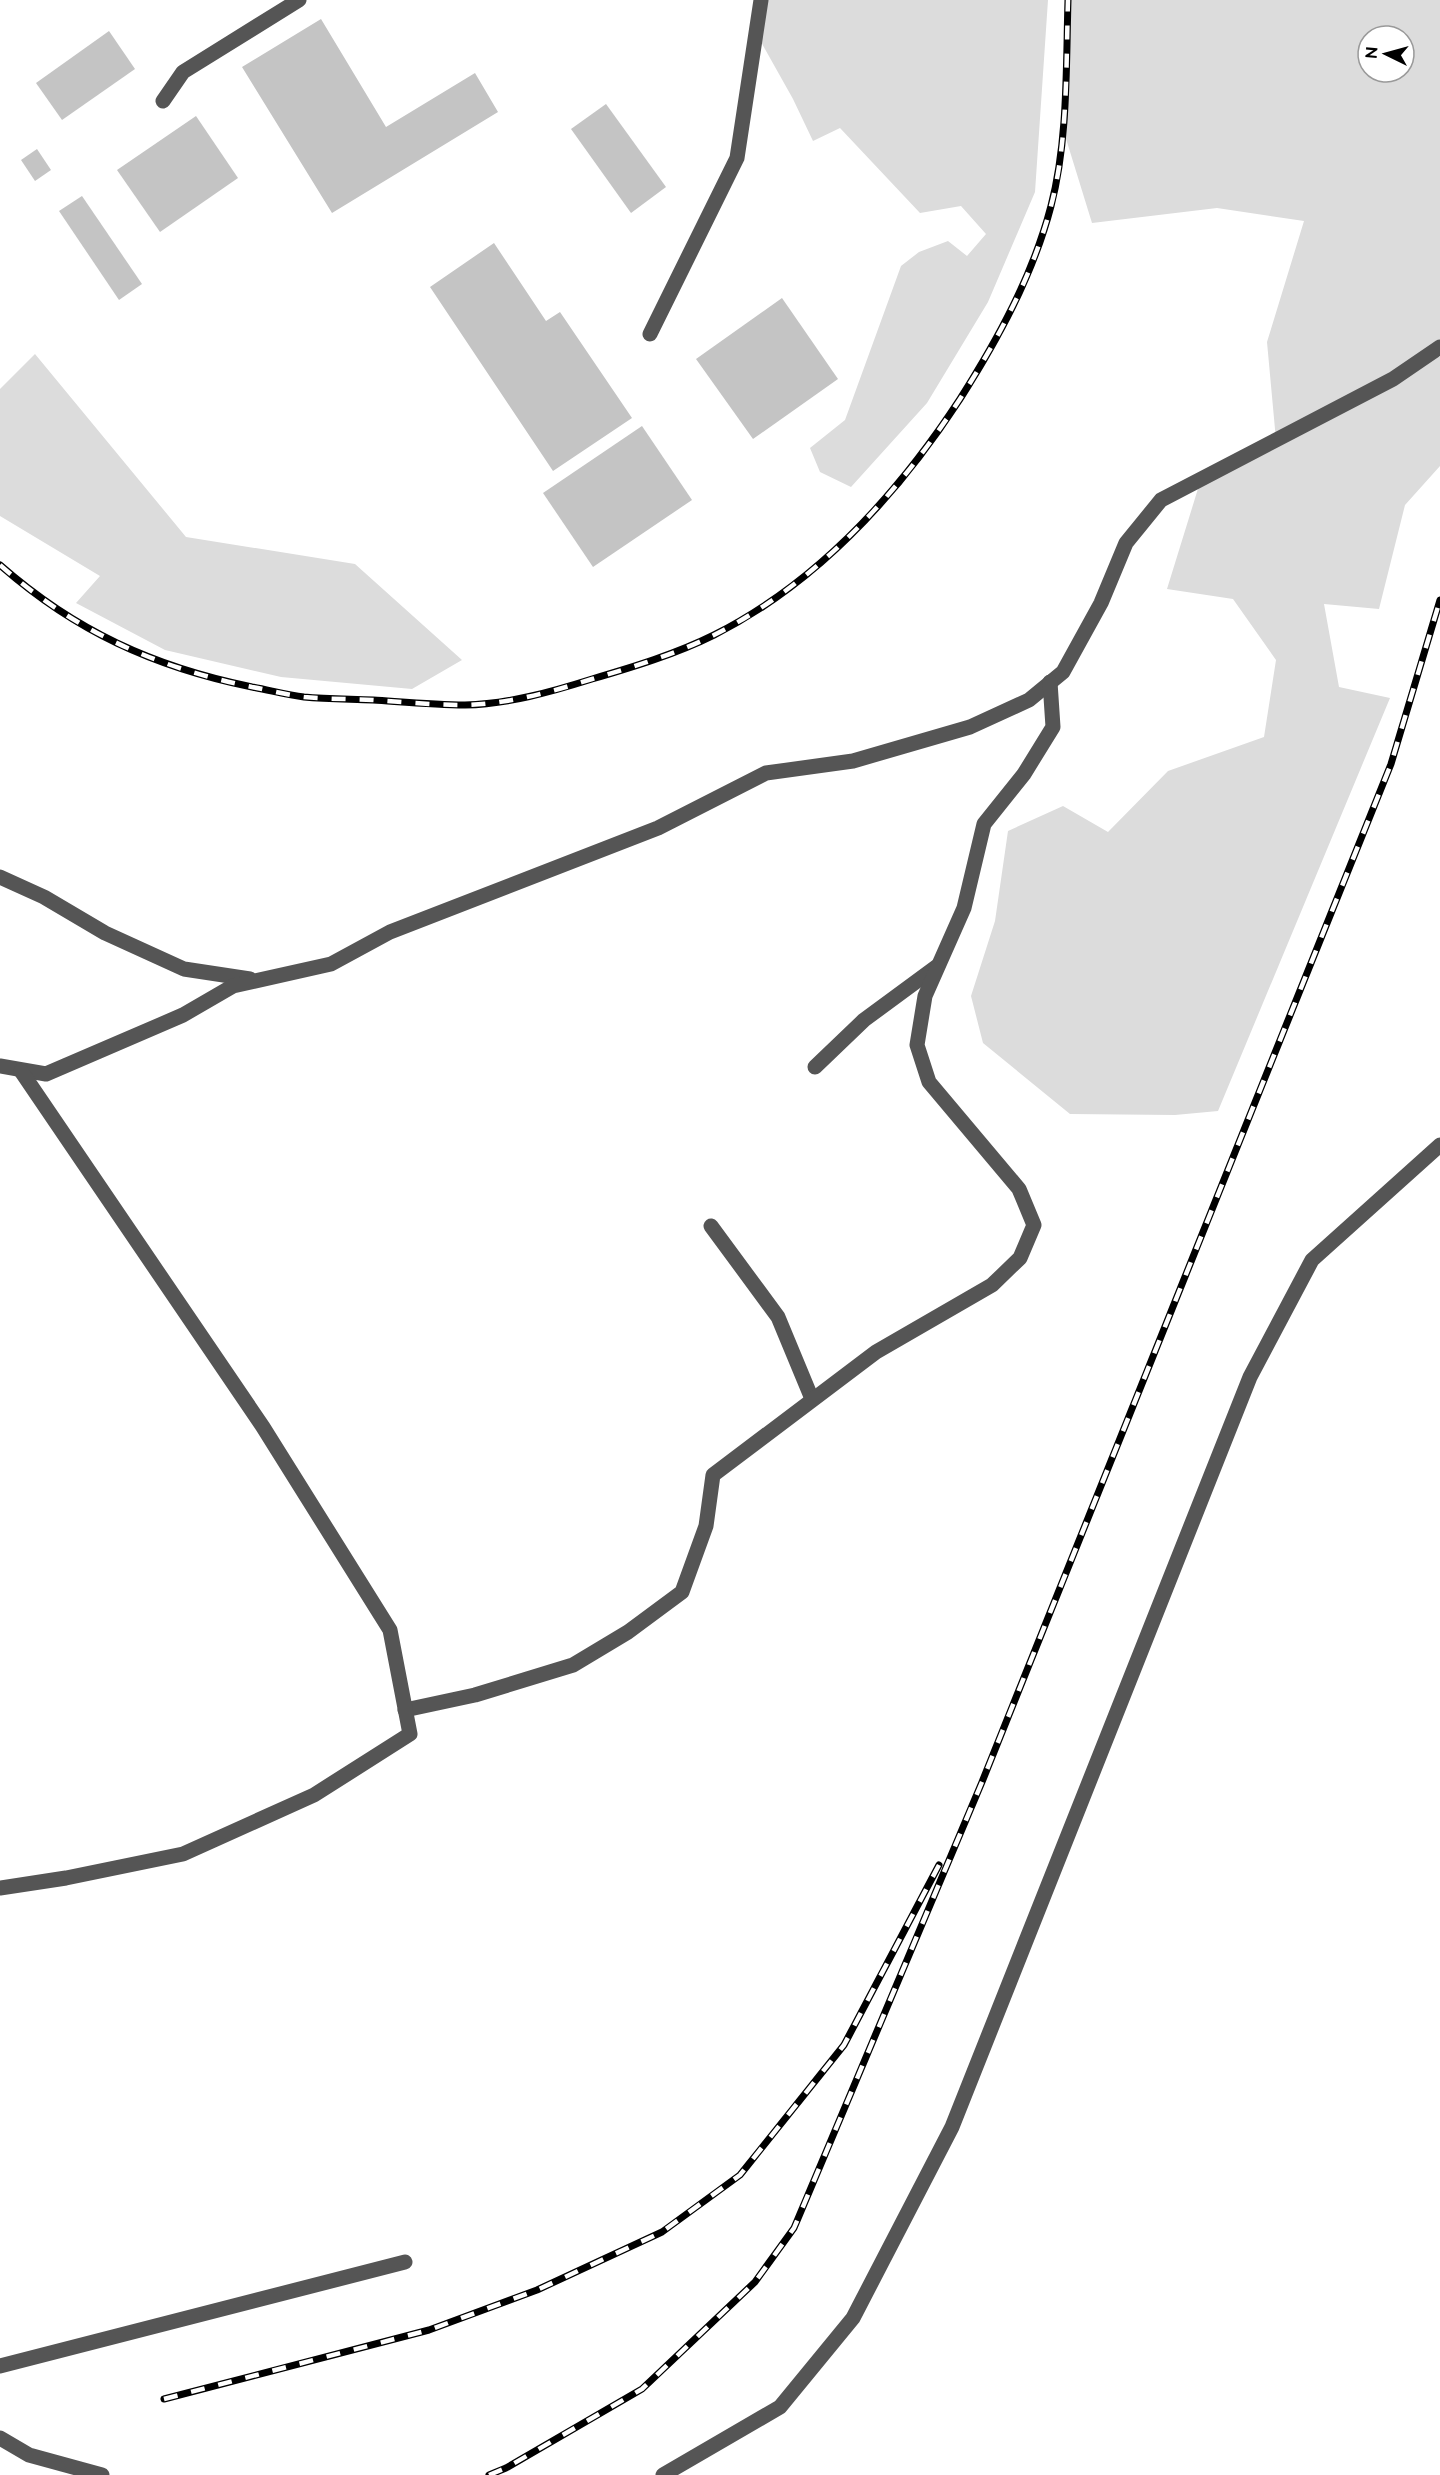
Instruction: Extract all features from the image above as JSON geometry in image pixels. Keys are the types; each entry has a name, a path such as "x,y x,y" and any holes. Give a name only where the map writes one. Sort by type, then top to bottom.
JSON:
{"street":[{"path":"163,101 183,72 299,0"},
{"path":"650,334 737,158 761,0"},
{"path":"0,1066 46,1074 183,1015 233,986 332,964 390,932 658,828 766,773 853,761 970,727 1029,700 1063,672 1101,603 1126,543 1161,500 1393,379 1440,347"},
{"path":"405,1710 475,1695 573,1665 628,1632 682,1592 706,1526 713,1475 876,1352 992,1285 1020,1258 1034,1225 1019,1189 929,1082 917,1045 925,996 964,908 984,824 1024,774 1053,727 1050,682"},
{"path":"0,877 44,897 105,933 184,969 258,980"},
{"path":"815,1067 864,1020 939,965"},
{"path":"0,1888 66,1878 183,1854 314,1795 410,1734 390,1630 263,1427 21,1071"},
{"path":"663,2475 780,2407 853,2318 951,2127 1250,1377 1312,1260 1440,1144"},
{"path":"711,1226 778,1317 812,1399"},
{"path":"0,2366 405,2262"},
{"path":"0,2438 29,2455 102,2475"}],"shaded area":[{"path":"761,0 1048,0 1035,192 988,302 927,403 851,487 820,472 810,448 845,420 901,266 919,252 948,241 967,256 986,234 961,206 920,213 840,128 813,141 793,99 756,33"},
{"path":"1068,0 1440,0 1440,347 1429,355 1440,357 1440,466 1405,505 1379,609 1324,604 1339,687 1390,698 1218,1111 1175,1115 1070,1114 983,1043 971,996 995,921 1008,831 1063,806 1108,832 1168,771 1264,737 1276,660 1233,599 1167,589 1201,479 1276,440 1267,342 1304,221 1217,208 1092,223 1063,129"},
{"path":"35,354 186,537 355,564 462,660 412,689 281,677 165,650 76,603 100,576 0,516 0,389"}],"building":[{"path":"321,19 386,127 475,73 498,112 332,213 242,67"},
{"path":"109,31 135,69 62,120 36,83"},
{"path":"606,104 666,187 631,213 571,129"},
{"path":"196,116 238,178 160,232 117,170"},
{"path":"37,149 51,170 35,181 21,160"},
{"path":"82,196 142,284 119,300 59,211"},
{"path":"494,243 546,321 560,312 632,418 553,471 430,287"},
{"path":"782,298 838,379 753,439 696,359"},
{"path":"642,426 692,500 593,567 543,493"}],"railway":[{"path":"0,565 57,609 117,643 149,657 216,679 304,697 453,705 513,700 623,670 670,654 714,635 752,614 787,590 821,563 852,533 910,469 960,399 988,353 1035,257 1057,181 1063,130 1068,0"},
{"path":"489,2475 506,2468 642,2389 755,2282 794,2228 982,1782 1391,764 1440,600"},
{"path":"164,2399 429,2330 537,2290 662,2232 740,2175 844,2045 939,1865"}]}
